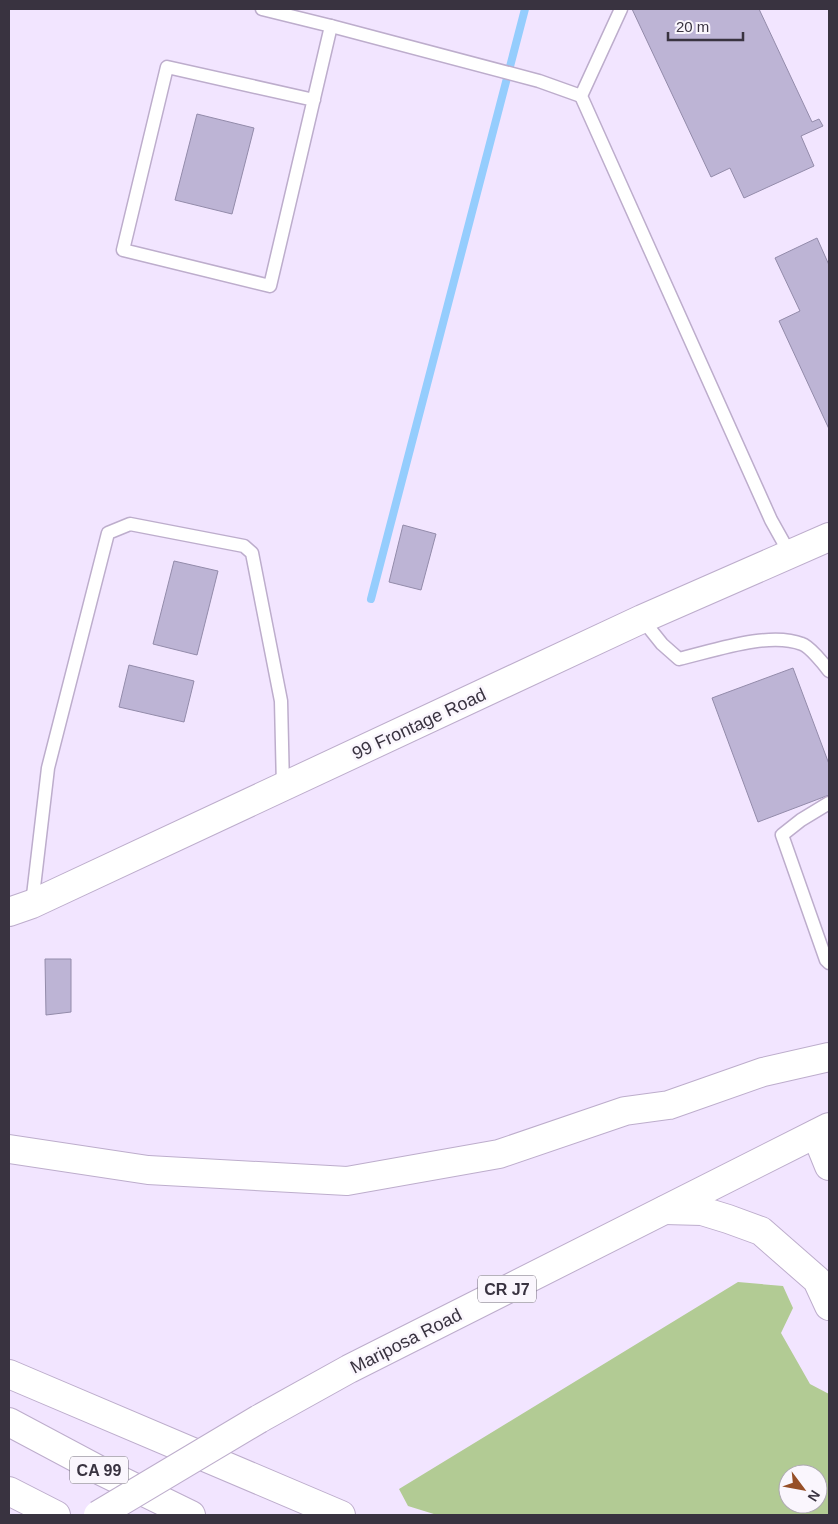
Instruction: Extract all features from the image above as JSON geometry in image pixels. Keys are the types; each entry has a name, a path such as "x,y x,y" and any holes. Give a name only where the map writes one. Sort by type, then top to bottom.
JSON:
{"main road":[{"name":"99 Frontage Road","path":"20,908 642,619 829,537"},
{"path":"9,1149 148,1170 347,1181 499,1154 624,1111 669,1105 763,1072 829,1057"},
{"path":"822,1131 829,1166"},
{"name":"Mariposa Road","path":"98,1515 259,1419 349,1370 822,1131"},
{"path":"665,1210 702,1211 761,1231 817,1280 829,1306"},
{"path":"9,1374 341,1515"},
{"name":"CA 99","path":"9,1422 101,1471 192,1515"},
{"path":"9,1491 56,1515"}],"lane":[{"path":"262,9 279,11 539,81 581,96 771,520 790,554"},
{"path":"581,96 621,9"},
{"path":"314,100 167,67 123,250 270,286 332,26"},
{"path":"20,908 48,768 108,534 130,524 244,546 252,553 281,700 283,787"},
{"path":"642,619 662,644 680,659 744,643 778,639 804,644 829,671"},
{"path":"829,804 801,820 782,835 826,960 829,963"}],"green space":[{"path":"738,1282 783,1286 793,1308 781,1333 810,1384 829,1394 829,1515 437,1515 408,1506 399,1489"}],"building":[{"path":"632,9 759,9 812,122 819,119 823,126 801,136 814,166 744,198 730,168 711,177"},
{"path":"197,114 254,128 232,214 175,200"},
{"path":"817,238 829,265 829,429 779,321 800,311 775,258"},
{"path":"403,525 436,534 421,590 389,582"},
{"path":"174,561 218,571 197,655 153,644"},
{"path":"129,665 194,681 184,722 119,707"},
{"path":"793,668 829,764 829,795 758,822 712,698"},
{"path":"45,959 71,959 71,1012 46,1015"}],"waterway":[{"path":"371,599 525,9"}]}
